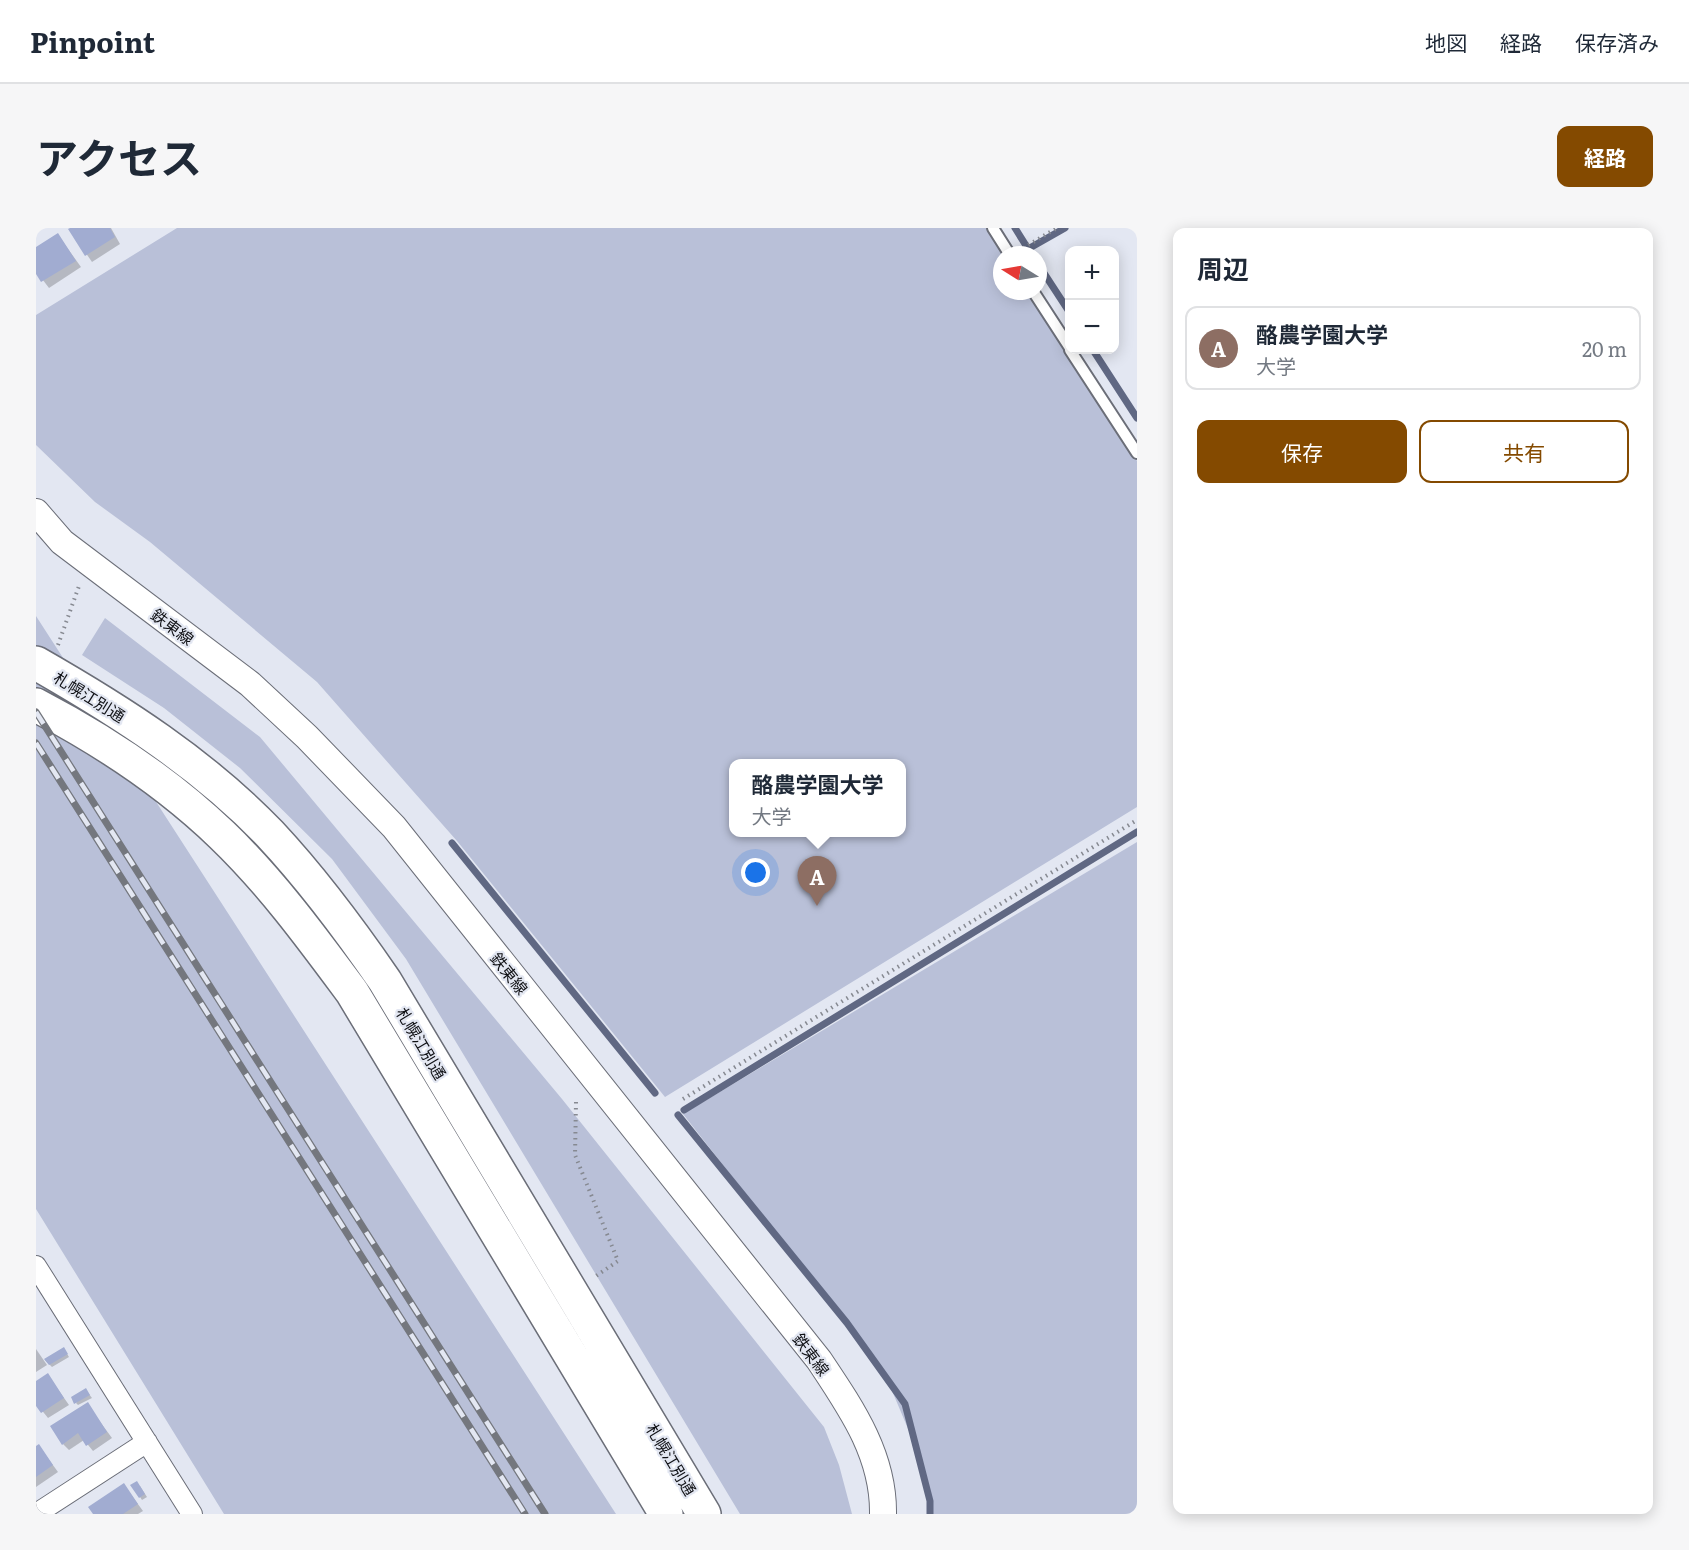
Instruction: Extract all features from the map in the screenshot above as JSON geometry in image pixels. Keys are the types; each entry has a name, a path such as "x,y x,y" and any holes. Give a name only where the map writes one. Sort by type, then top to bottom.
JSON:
{"highway":[{"name":"札幌江別通","path":"46,657 226,792 270,834 351,932 385,981 704,1514"},
{"name":"札幌江別通","path":"36,705 135,763 221,834 303,926 352,992 666,1514"}],"street":[{"name":"鉄東線","path":"36,512 62,542 250,684 307,737 394,827 819,1360 857,1417 873,1454 884,1492 883,1514"},
{"path":"36,1266 192,1514"},
{"path":"36,1514 147,1442"}],"lane":[{"path":"993,228 1004,246"},
{"path":"1039,300 1065,341"},
{"path":"1073,354 1137,453"}],"path":[{"path":"1028,246 1057,228"},
{"path":"46,657 79,586"},
{"path":"683,1099 1137,820"},
{"path":"576,1102 575,1155 618,1261 587,1281"}],"shaded area":[{"path":"177,228 991,228 1004,246 993,246 993,300 1038,300 1065,344 1065,354 1071,354 1137,461 1137,807 665,1097 457,841 317,682 150,542 95,502 36,445 36,315"},
{"path":"36,616 616,1514 224,1514 36,1209"},
{"path":"105,618 260,737 562,1099 824,1427 839,1465 852,1514 740,1514 406,959 332,859 240,768 164,708 82,655"},
{"path":"1137,842 1137,1514 932,1514 922,1462 882,1367 683,1114"}],"building":[{"path":"110,228 115,237 85,256 68,229"},
{"path":"58,233 76,261 41,282 36,274 36,247"},
{"path":"64,1347 68,1354 49,1365 44,1359"},
{"path":"48,1373 64,1398 41,1413 36,1406 36,1381"},
{"path":"86,1388 90,1395 74,1404 71,1397"},
{"path":"88,1402 107,1432 86,1446 78,1433 62,1445 50,1426"},
{"path":"39,1444 53,1465 36,1477 36,1446"},
{"path":"137,1481 145,1494 139,1498 130,1485"},
{"path":"124,1483 138,1504 123,1514 93,1514 88,1507"}],"waterway":[{"path":"1015,228 1026,246"},
{"path":"1033,246 1065,228"},
{"path":"1047,278 1065,305"},
{"path":"1096,354 1137,418"},
{"path":"684,1110 1137,832"},
{"path":"452,843 655,1093"},
{"path":"678,1115 847,1323 905,1404 930,1501 930,1514"}],"railway":[{"path":"36,712 545,1514"},
{"path":"36,743 525,1514"}],"place":[{"name":"酪農学園大学","path":"817,906"}]}
